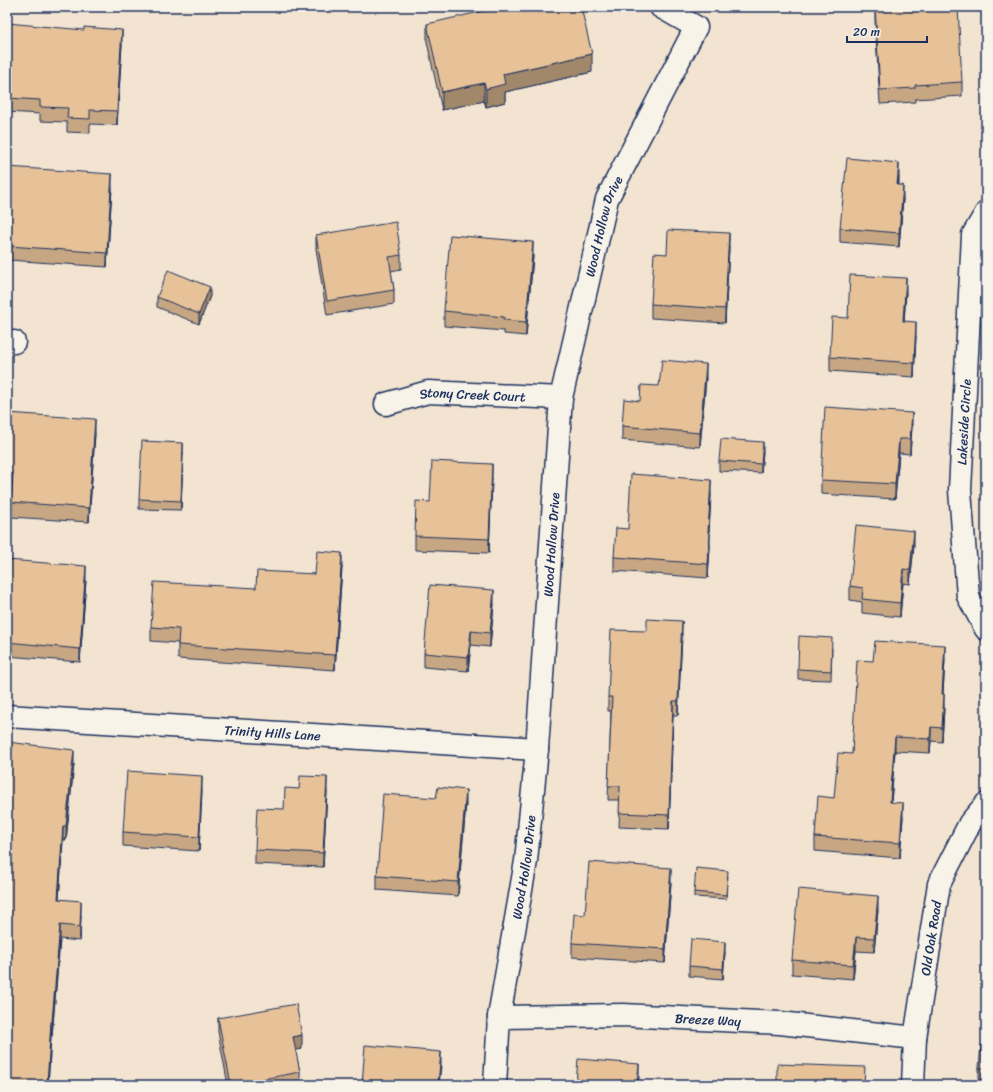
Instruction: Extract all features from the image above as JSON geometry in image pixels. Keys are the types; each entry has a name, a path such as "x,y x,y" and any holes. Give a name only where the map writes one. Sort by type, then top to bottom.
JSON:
{"street":[{"name":"Wood Hollow Drive","path":"495,1085 499,1017 526,861 537,749 560,398 607,199 696,27 661,7"},
{"name":"Lakeside Circle","path":"986,213 973,235 960,490 968,596 986,629"},
{"name":"Stony Creek Court","path":"386,404 428,392 560,398"},
{"name":"Trinity Hills Lane","path":"7,716 537,749"},
{"name":"Old Oak Road","path":"913,1085 915,1038 939,884 970,823 986,804"},
{"name":"Breeze Way","path":"499,1017 623,1016 780,1023 915,1038"}],"building":[{"path":"501,7 581,7 592,54 503,74 505,84 486,89 484,83 442,92 427,24"},
{"path":"875,7 958,7 962,82 915,85 915,88 880,90"},
{"path":"7,23 84,30 84,27 122,30 117,111 90,110 90,119 67,118 68,108 40,107 40,100 7,98"},
{"path":"847,158 899,163 897,185 903,185 899,233 840,228"},
{"path":"7,167 112,174 107,253 9,246 7,266"},
{"path":"396,222 401,255 389,257 394,290 327,301 316,235"},
{"path":"668,230 729,233 725,309 651,304 654,253 667,254"},
{"path":"450,235 533,242 526,322 504,320 504,317 444,311"},
{"path":"168,270 210,287 199,314 157,297"},
{"path":"850,275 906,278 903,321 916,322 914,363 830,357 832,317 848,318"},
{"path":"662,360 706,364 700,433 622,426 624,399 640,401 641,385 659,386"},
{"path":"825,407 912,413 910,439 899,439 895,484 821,480"},
{"path":"7,413 95,419 89,508 11,502 13,474 7,474"},
{"path":"721,439 763,442 761,464 719,461"},
{"path":"142,441 183,443 181,501 139,499"},
{"path":"432,461 492,464 489,539 415,536 416,501 430,502"},
{"path":"631,474 711,480 708,564 614,557 616,528 628,529"},
{"path":"856,525 914,531 910,570 903,569 900,603 862,599 863,588 850,586"},
{"path":"317,551 342,553 335,655 178,645 179,629 151,627 154,582 256,588 257,571 315,574"},
{"path":"7,560 86,566 80,649 7,642"},
{"path":"430,585 494,590 490,633 471,631 468,657 424,653"},
{"path":"647,619 682,621 678,701 673,701 669,815 619,813 620,786 608,786 612,697 608,697 611,630 647,631"},
{"path":"799,636 832,638 831,671 798,669"},
{"path":"875,641 945,645 942,694 944,694 942,728 931,727 930,739 895,737 890,802 903,803 900,843 815,837 818,796 834,798 838,753 852,754 857,660 873,661"},
{"path":"7,742 74,750 66,826 63,826 58,899 81,901 80,927 60,925 47,1085 7,1085"},
{"path":"127,771 202,776 199,837 123,832"},
{"path":"300,776 327,777 323,853 255,850 257,808 284,809 285,788 299,789"},
{"path":"438,787 466,790 458,882 377,876 383,794 436,798"},
{"path":"589,862 671,868 665,949 572,943 574,914 585,915"},
{"path":"696,868 728,871 726,895 694,892"},
{"path":"798,889 878,896 874,938 856,937 853,965 792,960"},
{"path":"691,939 725,942 723,969 689,966"},
{"path":"296,1004 302,1035 293,1037 300,1072 231,1085 218,1018"},
{"path":"365,1045 441,1052 438,1085 362,1085"},
{"path":"981,1045 986,1046 986,1068 979,1068"},
{"path":"578,1059 639,1064 637,1085 564,1085 565,1083 576,1084"},
{"path":"777,1064 865,1067 864,1085 777,1085"}]}
